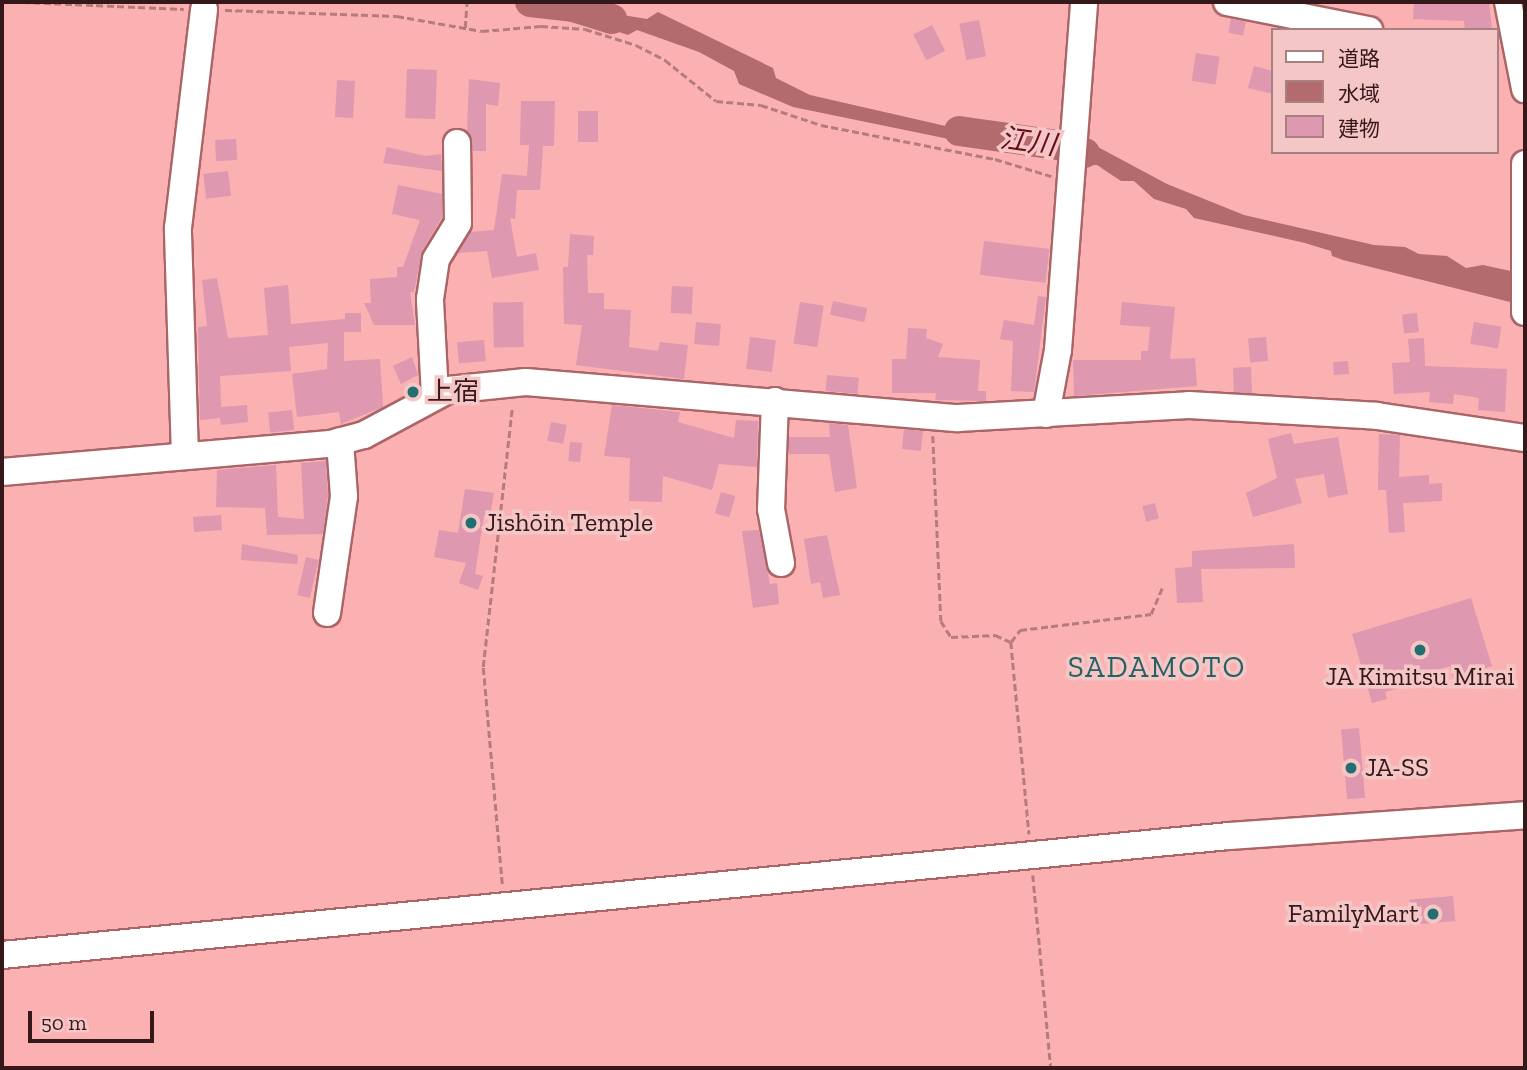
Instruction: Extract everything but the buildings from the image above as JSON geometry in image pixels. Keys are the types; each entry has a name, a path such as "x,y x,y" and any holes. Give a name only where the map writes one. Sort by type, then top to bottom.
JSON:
{"street":[{"path":"1046,414 1058,350 1084,2"},
{"path":"1227,2 1275,6 1361,28"},
{"path":"1508,2 1514,54 1525,89"},
{"path":"186,456 178,228 204,10"},
{"path":"435,396 430,299 436,259 458,223 461,208 457,143"},
{"path":"1525,164 1525,312"},
{"path":"2,471 340,441 364,435 435,396 514,383 932,415 1046,414 1189,405 1377,416 1525,438"},
{"path":"775,401 771,509 781,563"},
{"path":"327,613 344,496 340,441"},
{"path":"2,954 504,905 1031,858 1228,836 1525,815"}],"path":[{"path":"23,2 397,16 465,27 584,29 636,45 665,60 716,101 740,107 761,105 821,125 995,159 1072,183"},
{"path":"465,27 467,2"},
{"path":"504,905 483,667 514,383"},
{"path":"932,415 941,621 951,637 995,635 1011,642"},
{"path":"1051,1068 1011,642 1020,630 1152,614 1163,586"}],"water":[{"path":"573,7 647,19 658,12 773,68 776,78 810,95 998,138 993,146 978,145 793,107 739,84 734,71 699,52 637,30 628,35 583,20 583,14"},
{"path":"1083,139 1167,184 1244,215 1374,245 1405,247 1419,254 1447,256 1466,268 1483,265 1515,272 1518,304 1343,260 1332,256 1331,251 1305,243 1194,218 1186,209 1154,199 1134,181 1121,181 1097,165 1081,165"}],"waterway":[{"name":"江川","path":"530,2 573,7 612,19"},
{"name":"江川","path":"959,131 1065,146 1085,153"}],"place":[{"name":"上宿","path":"413,392"},
{"name":"Jishōin Temple","path":"471,523"},
{"name":"JA Kimitsu Mirai","path":"1420,650"},
{"name":"JA-SS","path":"1351,768"},
{"name":"FamilyMart","path":"1433,914"}],"district":[{"name":"SADAMOTO","path":"1157,667"}]}
